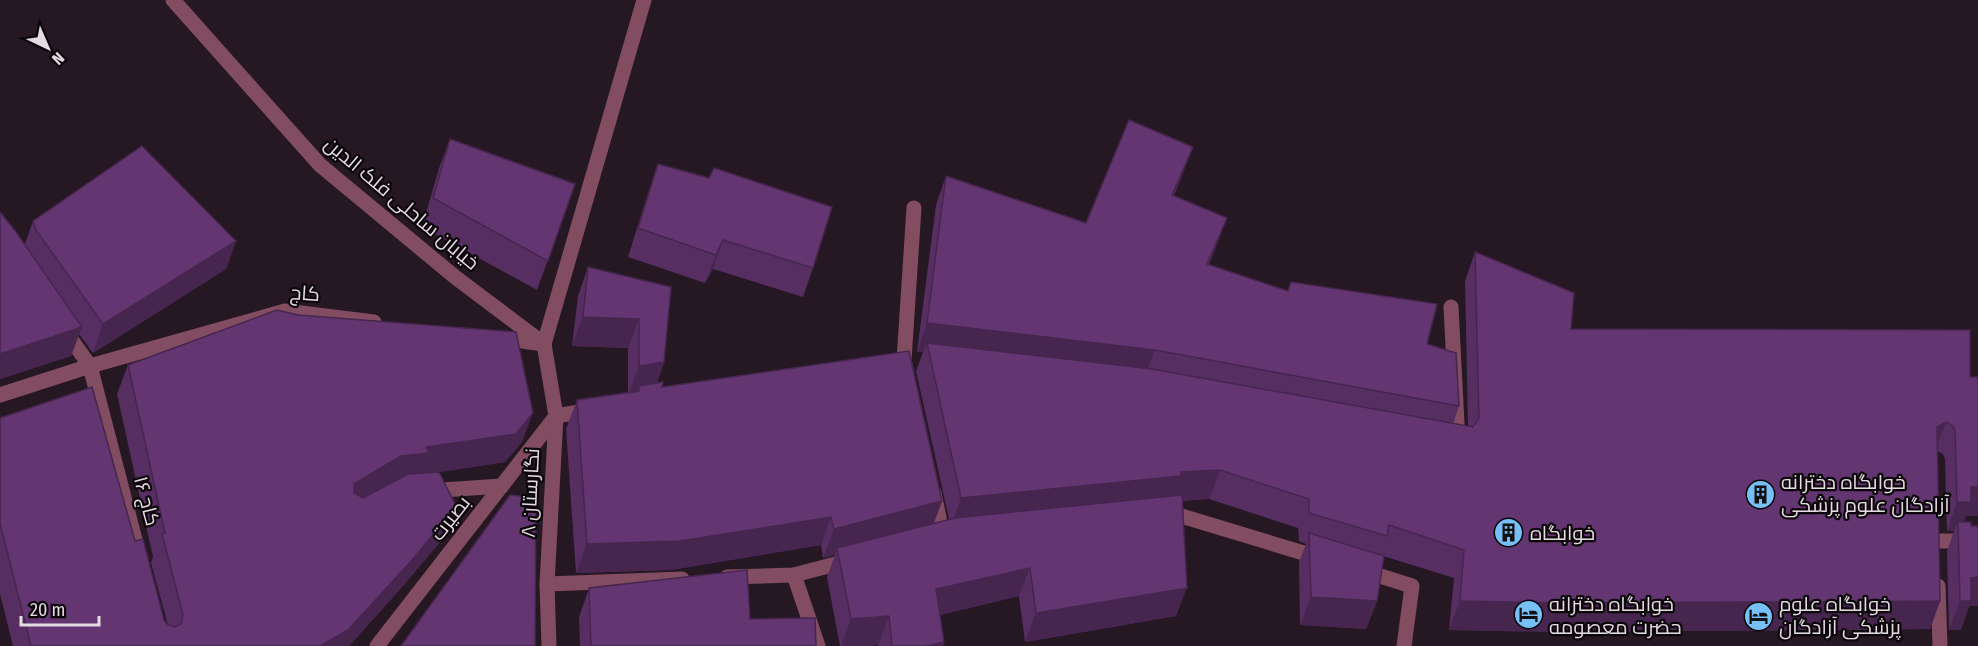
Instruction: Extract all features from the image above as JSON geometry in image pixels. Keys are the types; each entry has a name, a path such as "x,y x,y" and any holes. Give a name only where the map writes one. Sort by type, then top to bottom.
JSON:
{"street":[{"name":"خیابان ساحلی فلک الدین","path":"173,0 320,165 455,277 544,344"},
{"path":"485,336 544,344 644,0"},
{"path":"909,383 904,361 914,208"},
{"path":"1451,307 1453,446"},
{"name":"کاج","path":"0,395 90,366 285,310 391,324"},
{"path":"55,317 90,366"},
{"name":"نگارستان ۸","path":"544,344 556,416 547,584 549,646"},
{"name":"کاج ۱۶","path":"90,366 146,579"},
{"path":"556,416 602,409"},
{"name":"بصیرت","path":"377,646 556,416"},
{"path":"930,475 943,538"},
{"path":"414,492 502,486"},
{"path":"1152,517 1175,514 1412,586 1404,646"},
{"path":"1940,646 1937,547 1978,541"},
{"path":"547,584 794,575 863,557"},
{"path":"794,575 818,646"}],"building":[{"path":"1129,120 1193,147 1172,195 1227,218 1207,264 1288,291 1291,282 1437,304 1427,344 1456,353 1459,406 1155,350 927,323 946,176 1086,223"},
{"path":"450,139 575,184 548,261 433,198"},
{"path":"142,146 236,241 103,324 36,230 33,221"},
{"path":"658,164 709,178 714,168 832,207 813,268 723,240 716,255 638,228"},
{"path":"0,212 82,327 0,354"},
{"path":"1475,252 1574,293 1571,329 1970,330 1970,377 1978,377 1978,487 1971,487 1971,502 1957,502 1955,430 1946,422 1937,427 1940,601 1570,603 1460,601 1464,550 1389,525 1387,536 1309,513 1309,499 1220,470 1181,472 1181,476 961,498 927,343 1152,369 1473,427 1479,418"},
{"path":"588,267 671,287 664,362 639,366 639,319 583,317"},
{"path":"277,310 298,315 516,332 533,413 516,434 426,447 429,453 401,456 354,484 354,493 363,498 408,474 439,472 456,506 413,559 348,630 320,646 31,646 0,523 0,418 92,387 135,541 143,539 164,620 175,627 181,624 183,615 162,534 165,533 128,365"},
{"path":"909,351 942,501 834,529 831,517 680,541 587,544 577,400 639,391 639,386 663,382 662,387"},
{"path":"510,495 536,498 535,646 401,646"},
{"path":"1182,495 1187,588 1036,613 1030,568 936,589 944,642 926,646 892,646 889,616 851,619 837,548 955,518"},
{"path":"1958,522 1971,522 1971,526 1978,526 1978,577 1971,578 1971,601 1960,601"},
{"path":"1309,533 1384,556 1377,601 1311,597"},
{"path":"747,570 750,619 815,618 816,646 591,646 589,588"}],"place":[{"name":"خوابگاه دخترانه آزادگان علوم پزشکی","path":"1760,494"},
{"name":"خوابگاه","path":"1509,533"},
{"name":"خوابگاه دخترانه حضرت معصومه","path":"1528,615"},
{"name":"خوابگاه علوم پزشکی آزادگان","path":"1758,616"}]}
